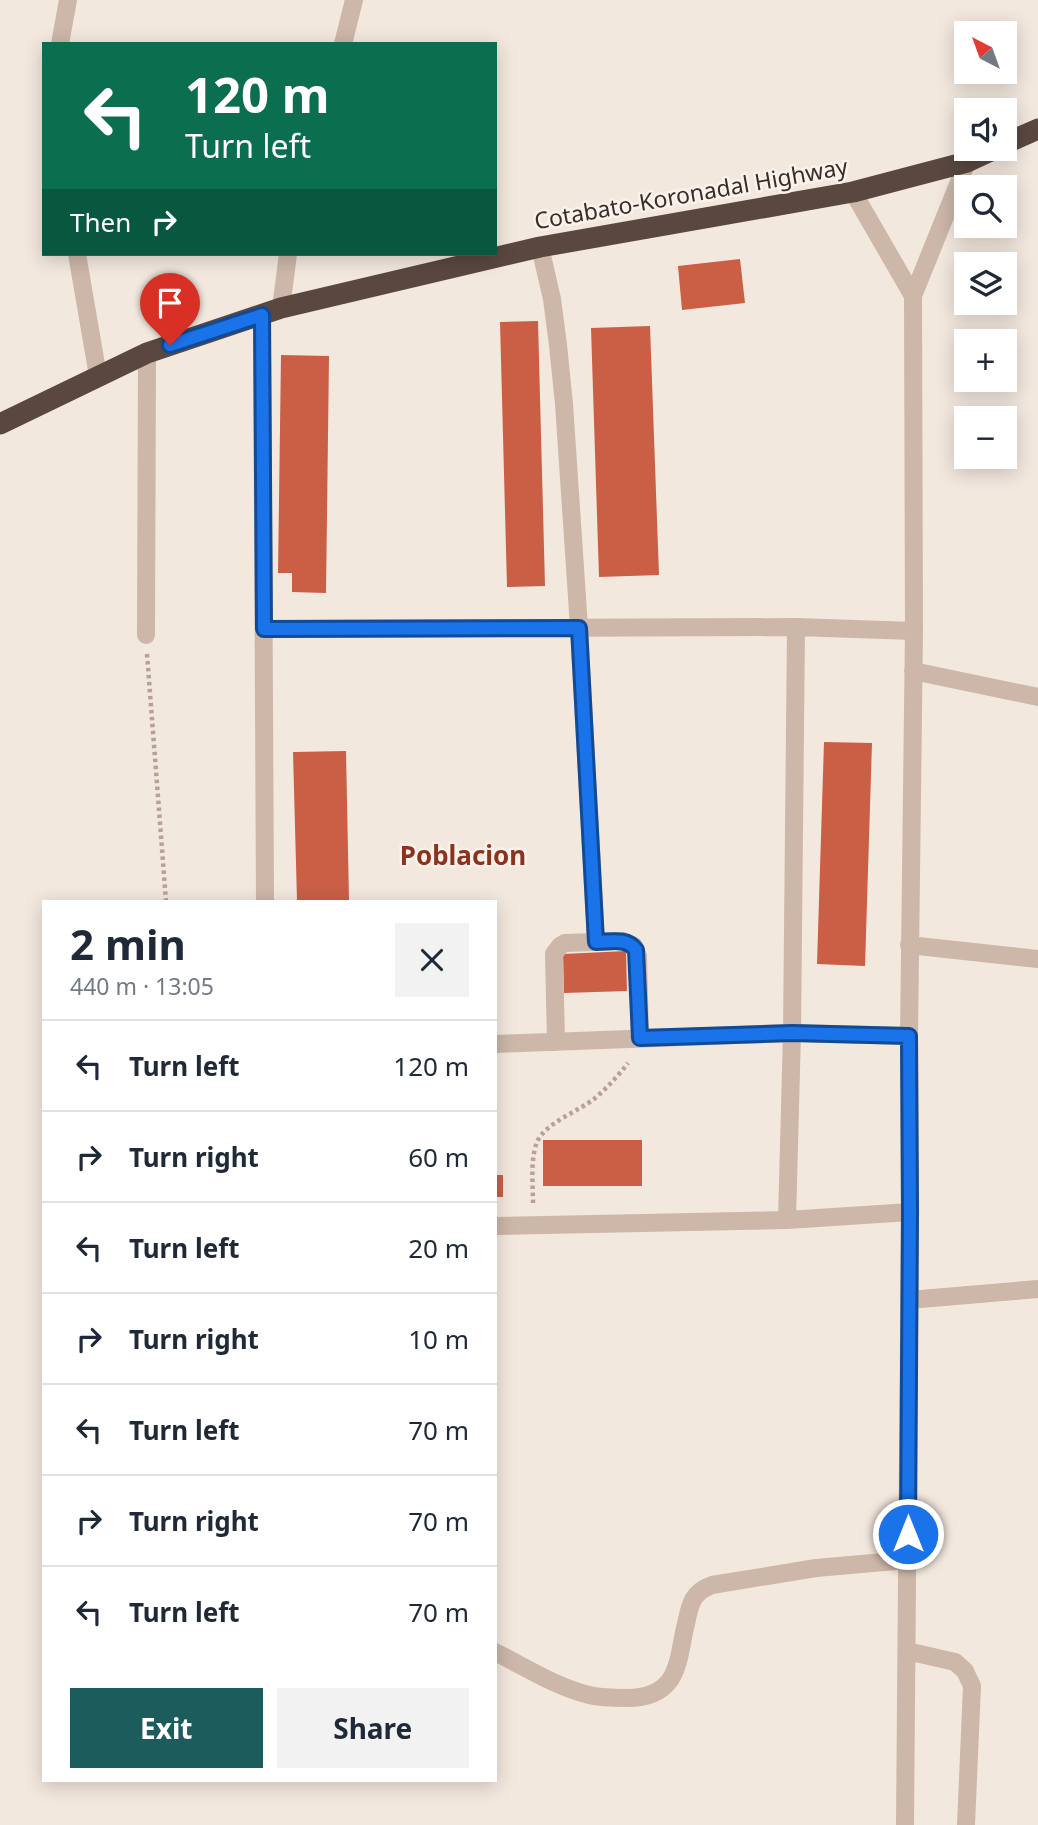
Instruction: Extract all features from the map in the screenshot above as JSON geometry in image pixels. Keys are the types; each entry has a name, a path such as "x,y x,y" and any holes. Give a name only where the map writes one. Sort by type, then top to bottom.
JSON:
{"highway":[{"path":"1017,138 1038,129"},
{"name":"Cotabato-Koronadal Highway","path":"0,424 147,353 271,312 540,247 853,192 967,162"}],"street":[{"path":"60,42 68,0"},
{"path":"344,42 354,0"},
{"path":"905,1825 910,1212 909,945 914,631 913,296 967,162"},
{"path":"853,192 913,296"},
{"path":"540,247 552,299 558,345 579,628 596,942"},
{"path":"77,256 98,376"},
{"path":"265,900 264,629 271,312 287,256"},
{"path":"146,635 147,353"},
{"path":"264,629 796,627 914,631"},
{"path":"787,1220 792,1033 796,627"},
{"path":"913,671 1038,697"},
{"path":"556,1042 554,954 565,943 623,941 634,946 640,1038"},
{"path":"909,945 1038,959"},
{"path":"497,1044 792,1033 909,1036"},
{"path":"497,1226 787,1220 910,1212"},
{"path":"909,1300 1038,1289"},
{"path":"497,1653 566,1687 589,1695 641,1698 655,1692 670,1680 677,1664 690,1607 702,1589 712,1585 816,1568 907,1560"},
{"path":"907,1651 955,1662 965,1671 972,1686 966,1825"}],"path":[{"path":"146,635 166,900"},
{"path":"532,1225 534,1158 538,1140 557,1122 592,1101 616,1078 630,1060 640,1038"}],"building":[{"path":"740,259 745,303 682,310 678,266"},
{"path":"538,321 545,586 507,587 500,322"},
{"path":"650,326 659,575 599,577 591,328"},
{"path":"281,355 329,356 326,593 292,592 292,573 278,573"},
{"path":"824,742 872,743 865,966 817,964"},
{"path":"346,751 349,900 297,900 293,752"},
{"path":"626,951 627,991 564,993 563,954"},
{"path":"543,1140 642,1140 642,1186 543,1186"},
{"path":"497,1175 503,1175 503,1197 497,1197"}],"district":[{"name":"Poblacion","path":"463,856"}],"route":[{"path":"170,345 262,315 264,629 579,628 596,942 623,941 634,946 636,950 640,1038 792,1033 909,1036 908,1534"}]}
